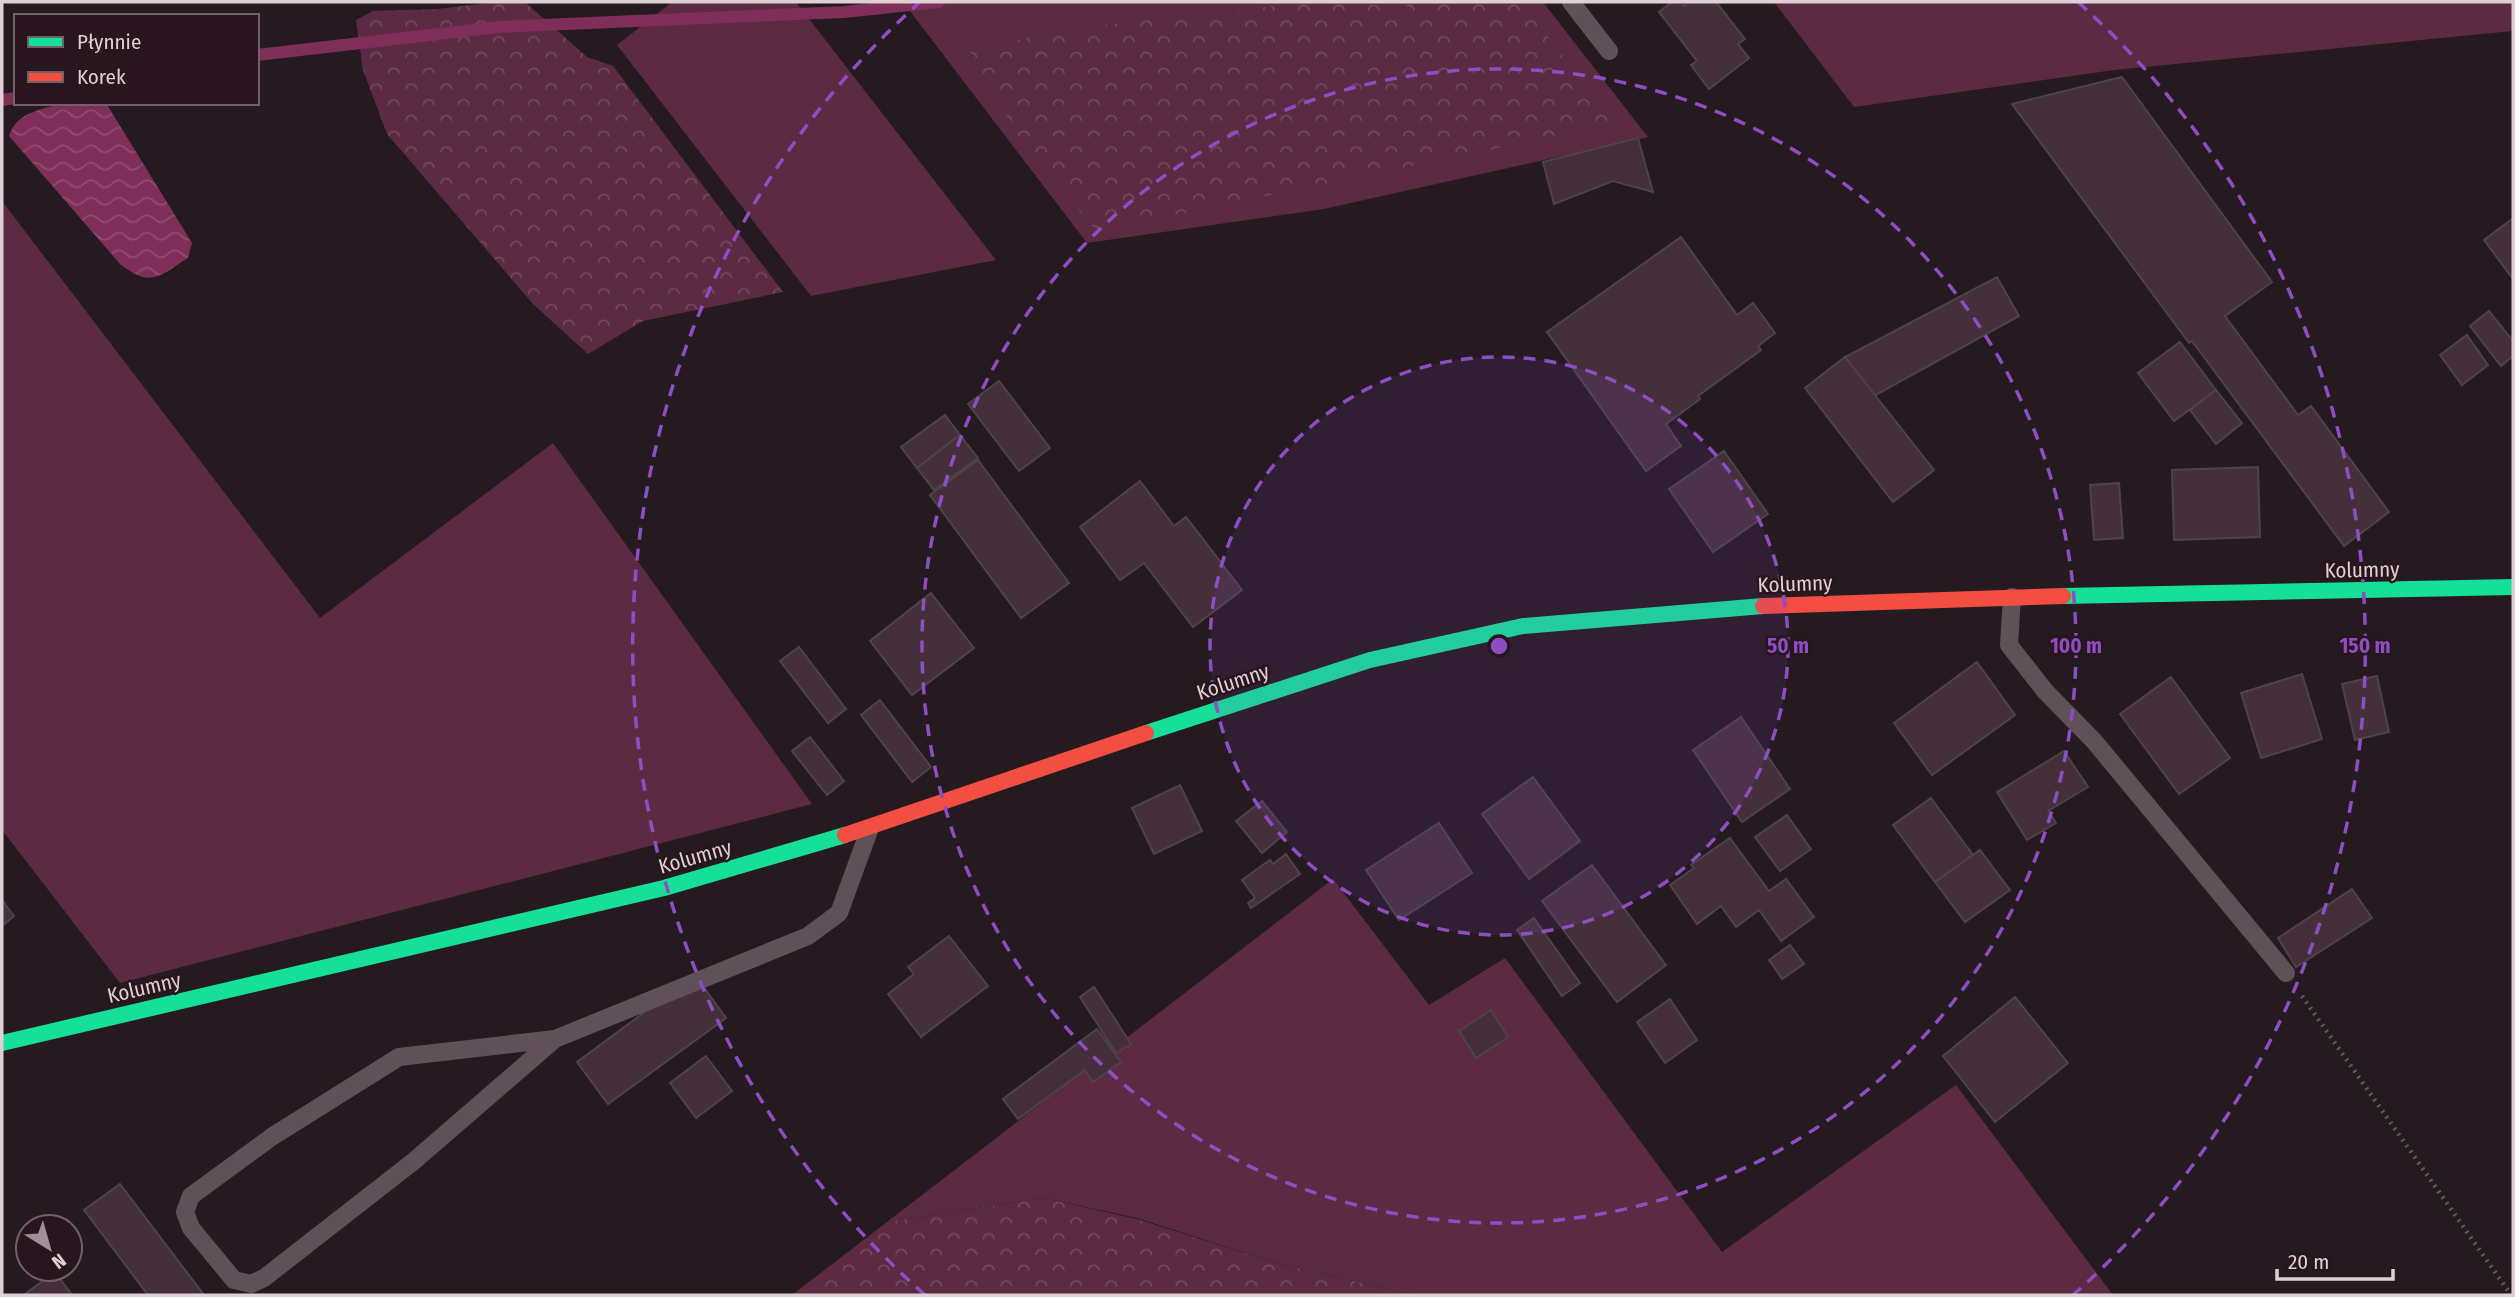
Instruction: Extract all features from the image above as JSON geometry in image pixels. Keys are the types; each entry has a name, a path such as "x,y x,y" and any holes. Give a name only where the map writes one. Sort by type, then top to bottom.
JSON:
{"street":[{"name":"Kolumny","path":"2,1043 664,888 871,826 1370,660 1523,626 1701,609 2012,597 2513,587"}],"lane":[{"path":"1571,2 1609,51"},
{"path":"2012,597 2009,645 2045,691 2094,741 2286,973"},
{"path":"555,1039 414,1161 264,1278 251,1284 234,1280 191,1228 185,1212 191,1196 273,1136 399,1057 555,1039 808,936 839,914 871,826"}],"path":[{"path":"2286,973 2511,1295"}],"green space":[{"path":"498,2 525,2 587,57 613,66 783,292 643,321 588,354 533,304 387,134 363,70 356,20 373,11 437,9"},
{"path":"672,2 796,2 996,260 811,296 617,45"},
{"path":"903,2 1543,2 1648,137 1324,209 1087,243"},
{"path":"1310,2 1361,2 1407,12 1406,2 1521,2 1616,124 1096,231 1021,142 970,52 1058,30"},
{"path":"1774,2 2513,2 2513,31 2114,70 1854,107"},
{"path":"2,201 320,618 553,443 812,804 120,983 2,830"},
{"path":"1333,879 1429,1005 1505,958 1722,1252 1956,1085 2113,1295 1413,1295 1277,1263 1137,1218 1043,1198 887,1222"},
{"path":"1043,1198 1137,1219 1277,1263 1413,1295 792,1295 887,1222"}],"water":[{"path":"57,105 107,105 192,243 188,258 161,275 147,278 120,264 9,136 18,122 39,110"}],"building":[{"path":"1672,2 1682,2 1684,6 1690,2 1716,2 1745,39 1738,44 1749,58 1709,89 1691,65 1697,61 1659,12"},
{"path":"2122,77 2272,282 2225,316 2298,415 2311,406 2389,512 2344,546 2012,104"},
{"path":"1638,138 1653,192 1613,181 1554,204 1543,162"},
{"path":"2512,219 2513,221 2513,279 2484,240"},
{"path":"1681,237 1737,315 1753,303 1775,333 1758,346 1761,350 1698,396 1700,399 1666,424 1681,446 1646,471 1547,332"},
{"path":"1997,277 2019,316 1874,396 1845,357"},
{"path":"2489,311 2513,341 2513,356 2501,366 2470,326"},
{"path":"2467,335 2488,365 2462,385 2440,355"},
{"path":"2180,342 2216,390 2174,421 2138,373"},
{"path":"1845,357 1934,470 1893,502 1805,388"},
{"path":"999,381 1050,448 1019,471 968,404"},
{"path":"2216,390 2242,423 2216,444 2190,410"},
{"path":"945,415 960,435 917,468 901,447"},
{"path":"960,435 978,458 934,490 917,468"},
{"path":"1724,451 1768,514 1713,552 1669,489"},
{"path":"978,460 1069,583 1021,618 930,495"},
{"path":"2258,467 2260,537 2174,540 2172,470"},
{"path":"1140,481 1174,526 1186,517 1242,590 1193,627 1144,563 1120,580 1080,527"},
{"path":"2119,483 2123,538 2094,540 2090,485"},
{"path":"931,593 974,648 912,695 870,641"},
{"path":"799,647 846,709 828,723 780,661"},
{"path":"1977,662 2015,715 1932,775 1894,723"},
{"path":"2302,674 2322,739 2261,758 2241,693"},
{"path":"2377,676 2389,732 2355,740 2342,684"},
{"path":"2171,677 2230,758 2179,794 2120,714"},
{"path":"880,700 931,767 912,782 861,715"},
{"path":"1741,717 1790,789 1742,822 1693,750"},
{"path":"810,737 844,781 827,795 792,751"},
{"path":"2064,751 2088,787 2048,811 2056,823 2027,840 1997,792"},
{"path":"1533,777 1580,841 1529,879 1482,814"},
{"path":"1180,785 1202,831 1154,854 1132,808"},
{"path":"1931,798 1973,855 1935,882 1893,825"},
{"path":"1262,801 1287,832 1262,853 1236,821"},
{"path":"1787,815 1811,849 1780,871 1755,837"},
{"path":"1439,823 1472,873 1399,920 1366,870"},
{"path":"1730,838 1769,891 1786,879 1814,917 1781,941 1759,910 1736,927 1721,906 1697,924 1670,885 1694,868 1691,865"},
{"path":"1980,850 2010,890 1965,922 1935,882"},
{"path":"1286,854 1300,874 1251,908 1248,903 1255,898 1242,880 1270,860 1273,864"},
{"path":"1592,865 1666,965 1617,1002 1542,901"},
{"path":"2352,889 2372,918 2296,967 2278,938"},
{"path":"2,900 14,916 2,926"},
{"path":"1534,918 1580,983 1562,996 1517,930"},
{"path":"949,936 988,986 921,1037 888,994 914,974 908,967"},
{"path":"1790,945 1804,964 1782,979 1769,960"},
{"path":"695,975 726,1018 608,1104 577,1062"},
{"path":"1094,987 1131,1044 1116,1053 1080,997"},
{"path":"2015,997 2068,1063 1995,1122 1943,1056"},
{"path":"1670,999 1697,1040 1665,1063 1637,1022"},
{"path":"1491,1010 1508,1037 1476,1058 1459,1031"},
{"path":"1097,1029 1121,1062 1093,1082 1085,1070 1018,1119 1003,1099"},
{"path":"706,1056 732,1091 696,1118 670,1083"},
{"path":"120,1184 204,1295 148,1295 84,1210"},
{"path":"40,1283 63,1283 72,1295 25,1295"}],"waterway":[{"path":"259,55 499,27 844,12 939,2"},
{"path":"2,100 14,98"}],"traffic: fast":[{"path":"2063,596 2513,587"},
{"path":"1146,733 1370,660 1523,626 1763,606"},
{"path":"2,1043 664,888 845,835"}],"traffic: jam":[{"path":"1763,606 2063,596"},
{"path":"845,835 1146,733"}]}
